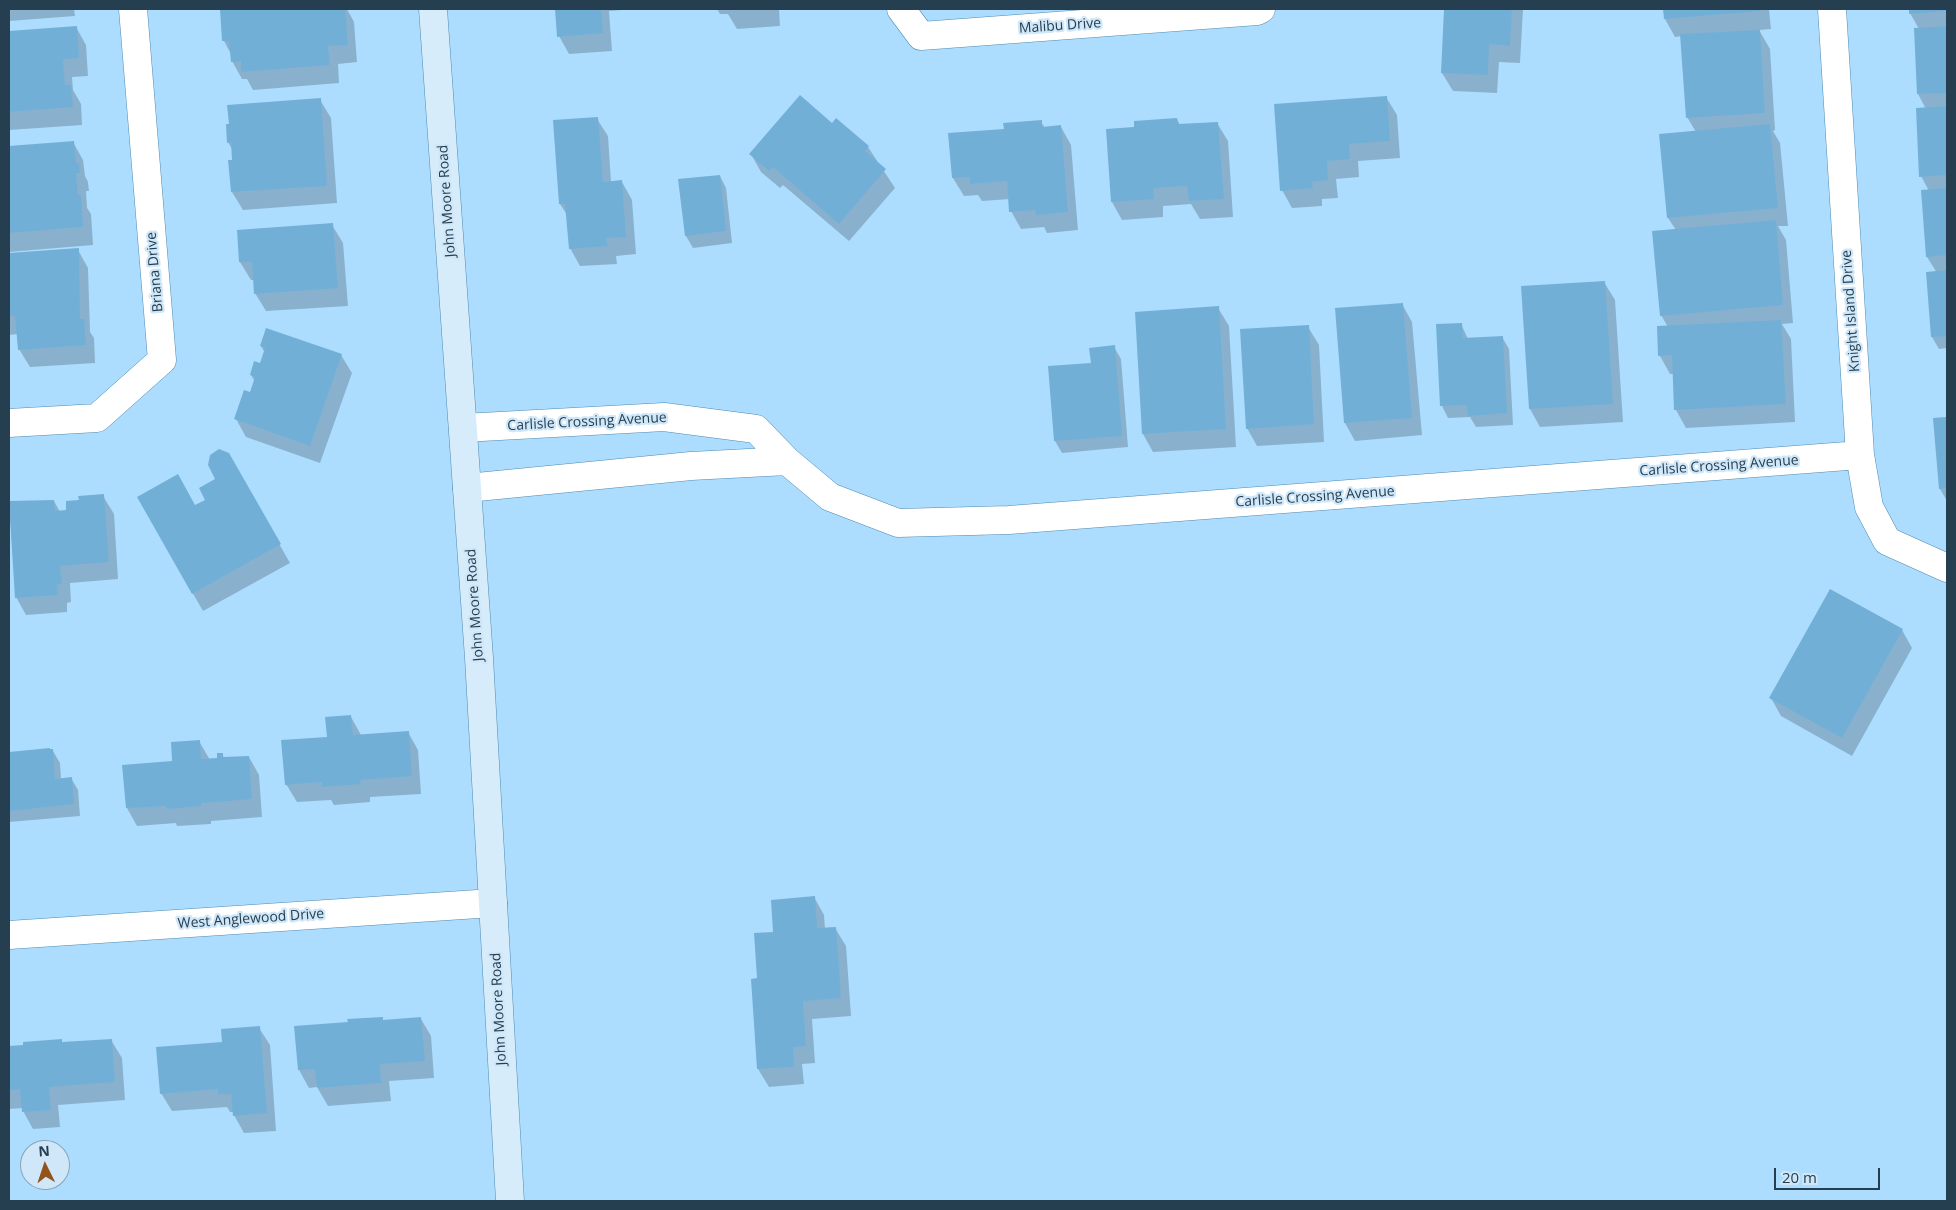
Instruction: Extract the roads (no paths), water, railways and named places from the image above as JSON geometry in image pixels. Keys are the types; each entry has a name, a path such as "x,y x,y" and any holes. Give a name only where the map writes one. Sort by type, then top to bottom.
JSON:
{"street":[{"name":"Briana Drive","path":"9,423 97,418 162,360 133,9"},
{"name":"John Moore Road","path":"433,9 494,903 510,1201"},
{"name":"Malibu Drive","path":"901,9 921,36 1257,11 1261,9"},
{"name":"Knight Island Drive","path":"1832,9 1860,455 1869,507 1887,541 1947,568"},
{"name":"Carlisle Crossing Avenue","path":"463,428 664,417 756,429 787,461 830,497 898,523 1010,520 1860,455"},
{"path":"467,488 692,466 787,461"},
{"name":"West Anglewood Drive","path":"9,935 494,903"}]}
